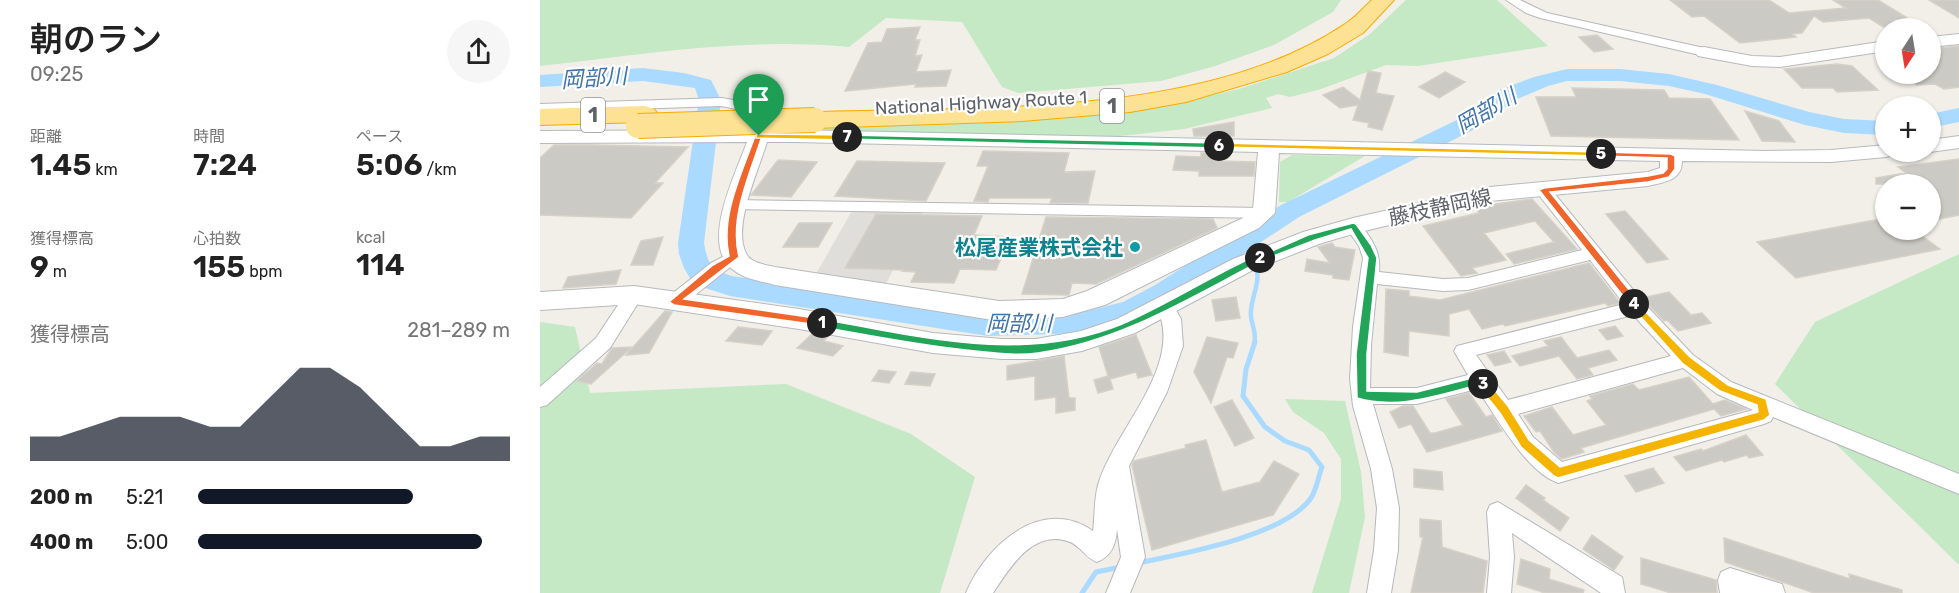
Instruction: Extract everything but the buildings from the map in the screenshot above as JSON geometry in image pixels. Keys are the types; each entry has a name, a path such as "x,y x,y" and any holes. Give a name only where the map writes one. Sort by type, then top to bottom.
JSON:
{"highway":[{"name":"National Highway Route 1","path":"817,115 1036,103 1187,83 1237,69 1279,53 1338,22 1365,0"},
{"name":"National Highway Route 1","path":"540,117 1022,113 1130,104 1186,95 1279,67 1320,49 1355,28 1384,0"},
{"name":"National Highway Route 1","path":"540,129 644,115"}],"street":[{"path":"1512,0 1544,16 1752,61 1780,62 1875,48"},
{"path":"1941,41 1959,39"},
{"path":"540,108 644,115 721,102 735,103 750,109 759,124 759,136 735,204 731,243 725,262 681,296"},
{"path":"540,137 759,136 1671,156 1798,157 1875,152"},
{"path":"1941,144 1959,142"},
{"path":"1264,213 1269,147"},
{"name":"藤枝静岡線","path":"540,301 634,295 681,296 933,343 1002,349 1036,349 1082,341 1126,326 1242,265 1311,238 1490,194 1648,179 1666,175 1671,169 1671,156"},
{"path":"1544,190 1637,307 1686,360 1724,388 1959,484"},
{"path":"735,204 1264,213"},
{"path":"725,262 775,276 999,310 1062,308 1096,298 1240,229 1264,213"},
{"path":"1353,226 1367,245 1372,258 1361,354 1361,395 1388,499 1390,525 1379,593"},
{"path":"1370,277 1443,285 1468,284 1593,253"},
{"path":"540,399 603,343 634,295"},
{"path":"978,593 1012,548 1031,535 1054,528 1071,529 1087,537 1097,551 1104,541 1109,485 1157,392 1173,346 1172,319 1165,306"},
{"path":"1637,307 1464,351 1480,380 1504,410 1525,443 1558,473 1764,415 1762,403"},
{"path":"1504,410 1686,360"},
{"path":"1361,395 1417,396 1480,380"},
{"path":"1118,466 1133,557 1119,593"},
{"path":"1499,593 1502,557 1498,512 1613,585 1613,593"},
{"path":"1732,593 1731,580 1773,593"}],"shaded area":[{"path":"853,209 923,211 885,286 816,274"}],"green space":[{"path":"540,0 1341,0 1333,12 1274,45 1215,66 1161,81 1019,93 1002,87 962,22 886,18 849,47 810,44 733,46 540,66"},
{"path":"1406,0 1497,0 1548,46 1418,66 1386,65 1321,89 1290,97 1278,94 1266,98 1272,108 1184,129 1112,137 807,131 810,126 1104,115 1179,103 1239,89 1334,58 1370,34"},
{"path":"1292,155 1365,156 1288,202 1279,202 1280,162"},
{"path":"1959,254 1959,565 1775,384 1815,322"},
{"path":"540,322 575,327 590,393 786,384 911,434 975,477 940,593 540,593"},
{"path":"1285,399 1345,401 1361,472 1365,517 1349,593 1312,593 1341,499 1341,459 1324,433 1293,412"}],"waterway":[{"name":"岡部川","path":"540,81 643,75 684,79 704,84 710,100 691,243 697,268 712,280 730,286 988,325 1087,322 1132,310 1165,292 1290,211 1471,122 1507,95 1541,81 1567,75 1620,75 1669,80 1710,89 1805,118 1844,126 1875,127"},
{"name":"岡部川","path":"1941,119 1959,115"},
{"path":"1248,240 1247,247 1252,257"},
{"path":"1254,343 1255,335 1251,315 1257,281 1255,264"},
{"path":"1138,563 1205,548 1256,533 1279,523 1298,511 1311,498 1322,467 1309,450 1285,441 1265,427 1243,396 1246,369 1255,342"},
{"path":"1082,593 1096,572 1121,567"}],"place":[{"name":"松尾産業株式会社","path":"1135,247"}],"route":[{"path":"759,136 1671,156 1671,169 1666,175 1544,190 1637,307 1686,360 1724,388 1762,403 1764,415 1558,473 1525,443 1504,410 1480,380 1417,396 1361,395 1361,354 1372,258 1367,245 1353,226 1311,238 1242,265 1126,326 1082,341 1036,349 1002,349 933,343 799,319 674,302 717,267 734,257 731,243 735,204 759,136"}]}
